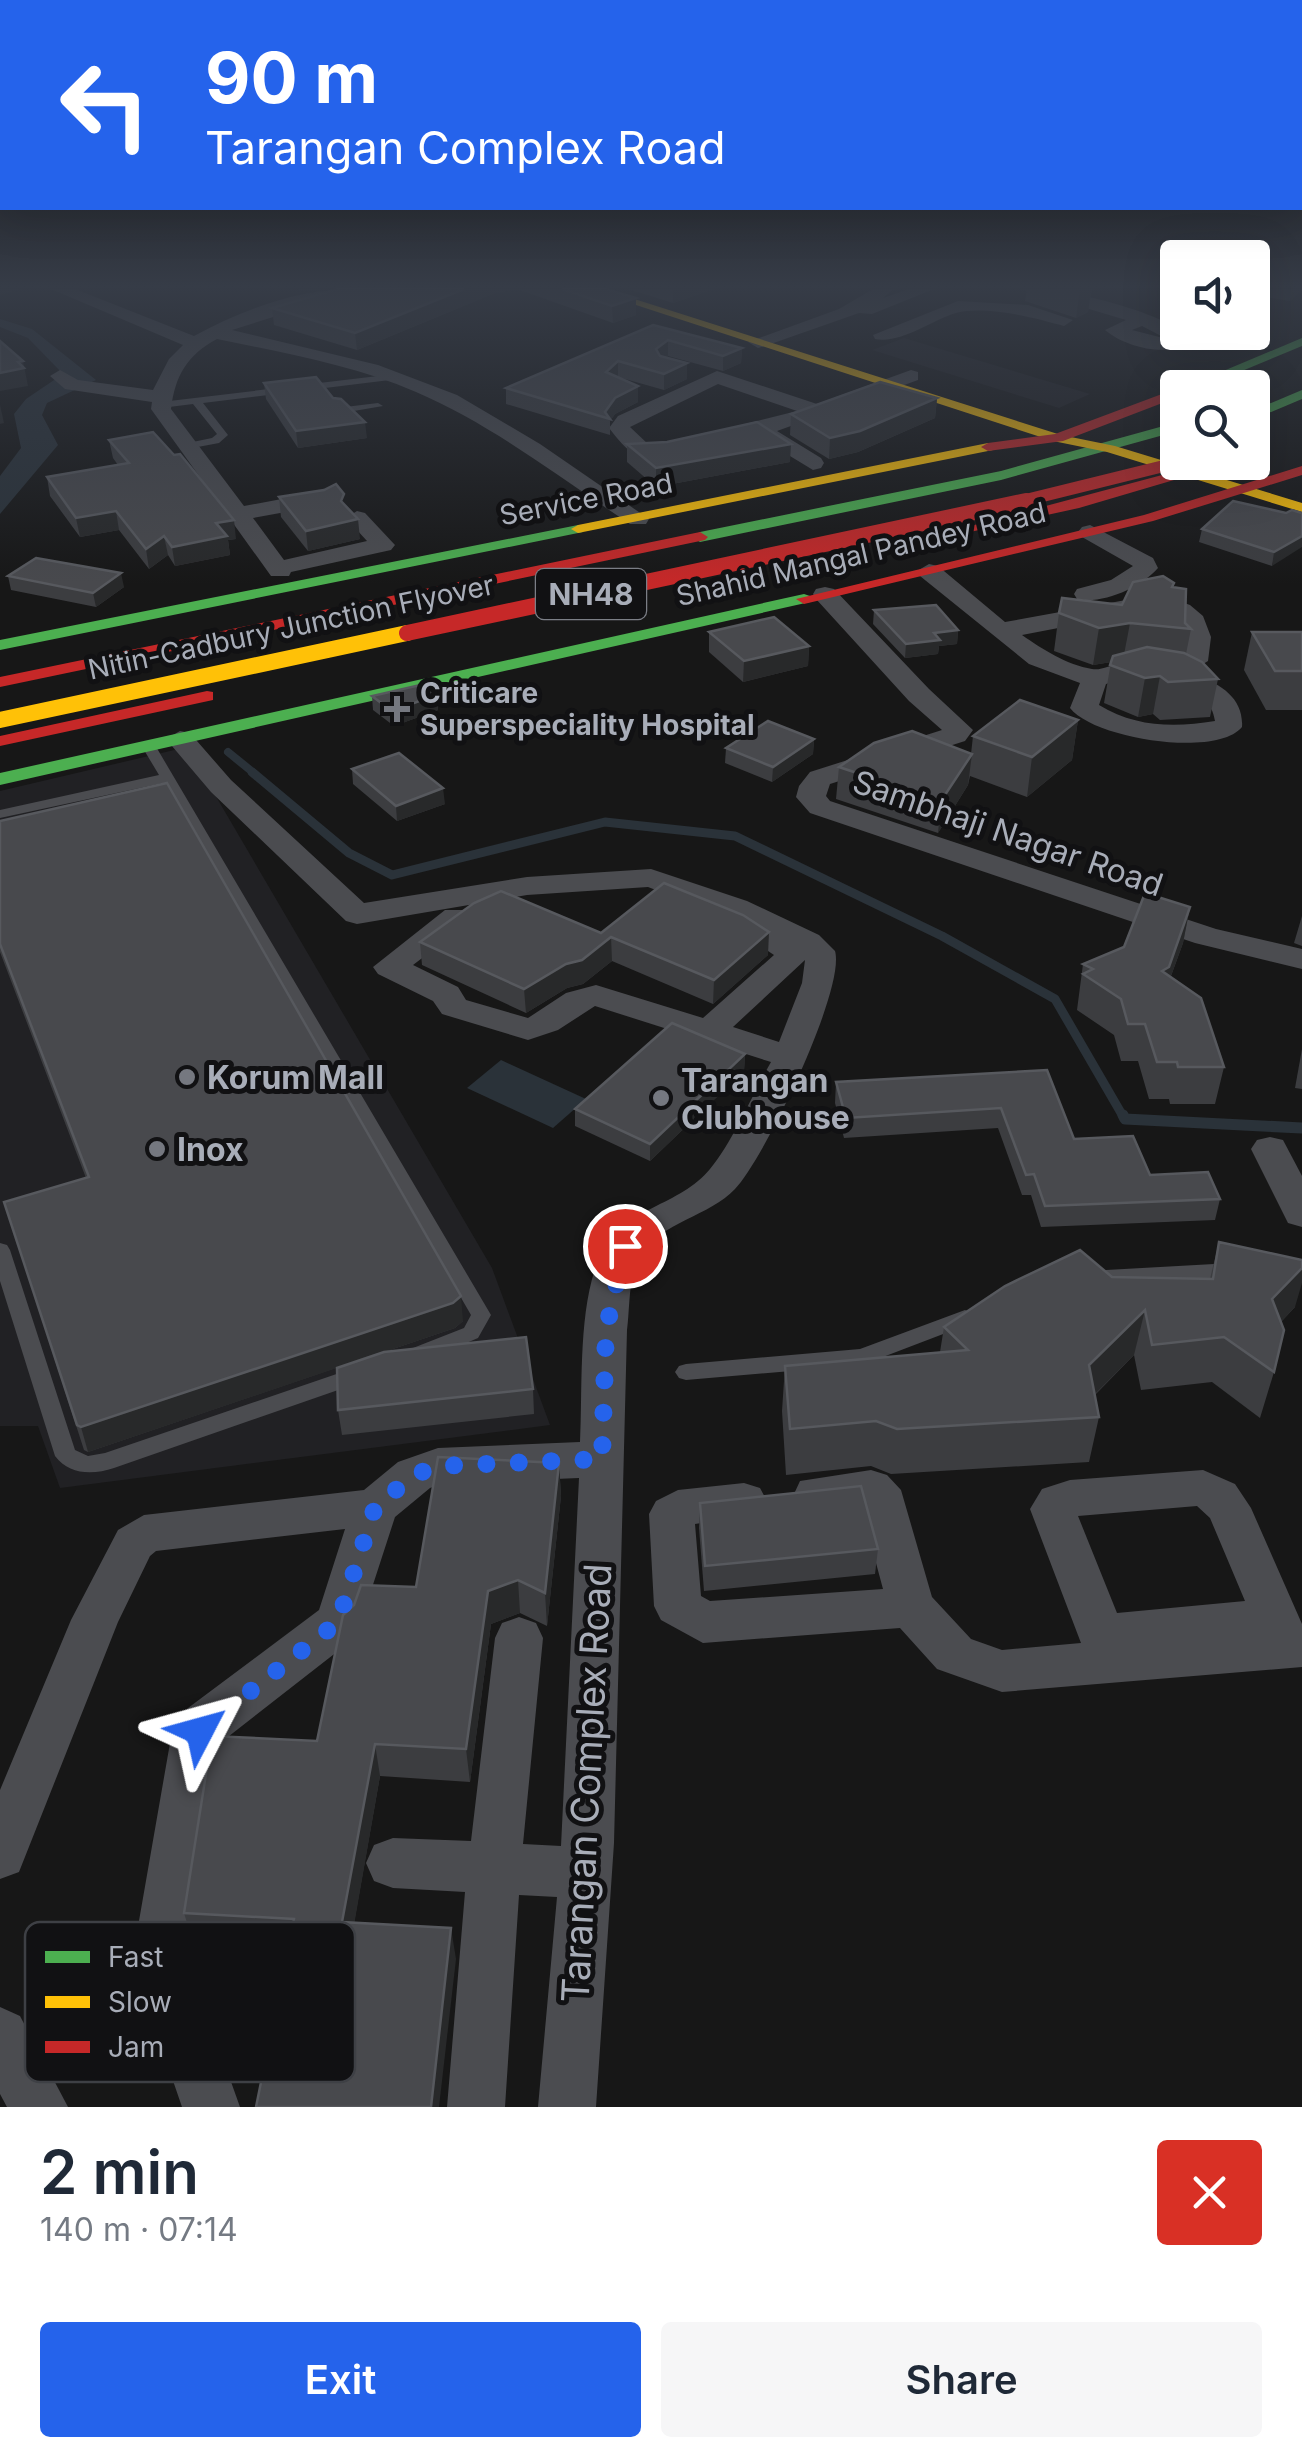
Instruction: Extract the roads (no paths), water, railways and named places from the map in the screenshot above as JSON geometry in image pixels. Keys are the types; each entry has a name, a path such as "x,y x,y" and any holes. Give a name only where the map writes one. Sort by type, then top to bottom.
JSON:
{"main road":[{"path":"898,387 1058,438 1160,455"},
{"path":"949,387 1084,428 1121,446"},
{"path":"1270,408 1302,394"},
{"name":"Service Road","path":"0,645 1002,444 1058,438 1160,399"},
{"path":"1270,429 1302,416"},
{"path":"0,682 1050,463 1160,432"},
{"name":"Nitin-Cadbury Junction Flyover","path":"0,699 1028,483 1160,448"},
{"path":"1050,463 1102,477 1109,485 1106,497"},
{"path":"1255,487 1302,470"},
{"name":"Nitin-Cadbury Junction Flyover","path":"0,720 1160,472"},
{"path":"0,741 1106,497 1160,478"},
{"path":"1238,480 1302,508"},
{"path":"1255,487 1302,494"},
{"name":"Shahid Mangal Pandey Road","path":"0,779 929,571 1255,487"}],"street":[{"path":"85,387 160,401"},
{"path":"163,387 160,401 187,446 279,570 383,546 357,518"},
{"path":"422,387 482,419 638,520"},
{"path":"696,387 625,420 618,428 643,450 654,452 764,431 878,387"},
{"path":"748,387 818,411"},
{"path":"635,392 666,402"},
{"path":"764,431 813,463"},
{"path":"236,514 325,498"},
{"path":"991,624 1106,590 1146,568 1146,563 1090,532"},
{"path":"929,571 1038,658 1095,679 1119,670 1202,685 1216,693 1229,716 1228,728 1184,737 1103,721 1084,708 1095,679"},
{"name":"Sambhaji Nagar Road","path":"826,594 958,730 955,735 820,778 811,796 820,807 1206,936 1302,959"},
{"path":"991,624 1044,623 1108,634 1114,631 1118,607 1150,600 1182,610 1201,634 1195,662"},
{"name":"Tarangan Complex Road","path":"164,742 222,786 357,914 651,878 736,908 819,951 821,972 792,1058 718,1184 635,1237 620,1256 606,1330 586,1873 566,2107"},
{"path":"708,1031 787,964 790,951 784,944 687,903 654,895 519,896 453,919 390,967 446,994 454,1006 522,1029 539,1027 580,998 596,995 708,1031 792,1058"},
{"path":"1270,1149 1302,1214"},
{"path":"166,1922 194,1743 206,1724 338,1622 375,1507 414,1475 438,1466 602,1459"},
{"path":"911,1606 703,1622 678,1606 672,1514 678,1508 871,1488 885,1503 911,1606 954,1654 973,1664 1002,1671 1107,1648 1288,1637 1219,1496 1203,1488 1070,1498 1053,1508 1107,1648"},
{"path":"0,1854 96,1620 138,1538 151,1531 375,1507"},
{"path":"476,2107 494,1870 520,1638"},
{"path":"393,1863 586,1873"},
{"path":"0,2036 25,2082"},
{"path":"25,2082 39,2107"},
{"path":"202,2082 211,2107"}],"lane":[{"path":"160,401 351,387"},
{"path":"327,390 342,410 378,407 364,387"},
{"path":"187,446 216,442 223,435 196,401"},
{"path":"0,1250 66,1456 75,1462 106,1462 458,1340 478,1325 482,1315 167,778 164,742"},
{"path":"0,814 167,778"},
{"path":"1069,1279 1263,1270"},
{"path":"686,1372 862,1357 984,1310"}],"waterway":[{"path":"228,752 255,774"},
{"path":"252,772 349,853 392,875 605,822 735,836 942,936 1055,999 1124,1118"},
{"path":"1123,1115 1125,1119 1302,1128"}],"place":[{"name":"Criticare Superspeciality Hospital","path":"397,709"},
{"name":"Korum Mall","path":"187,1077"},
{"name":"Tarangan Clubhouse","path":"661,1098"},
{"name":"Inox","path":"157,1149"}]}
